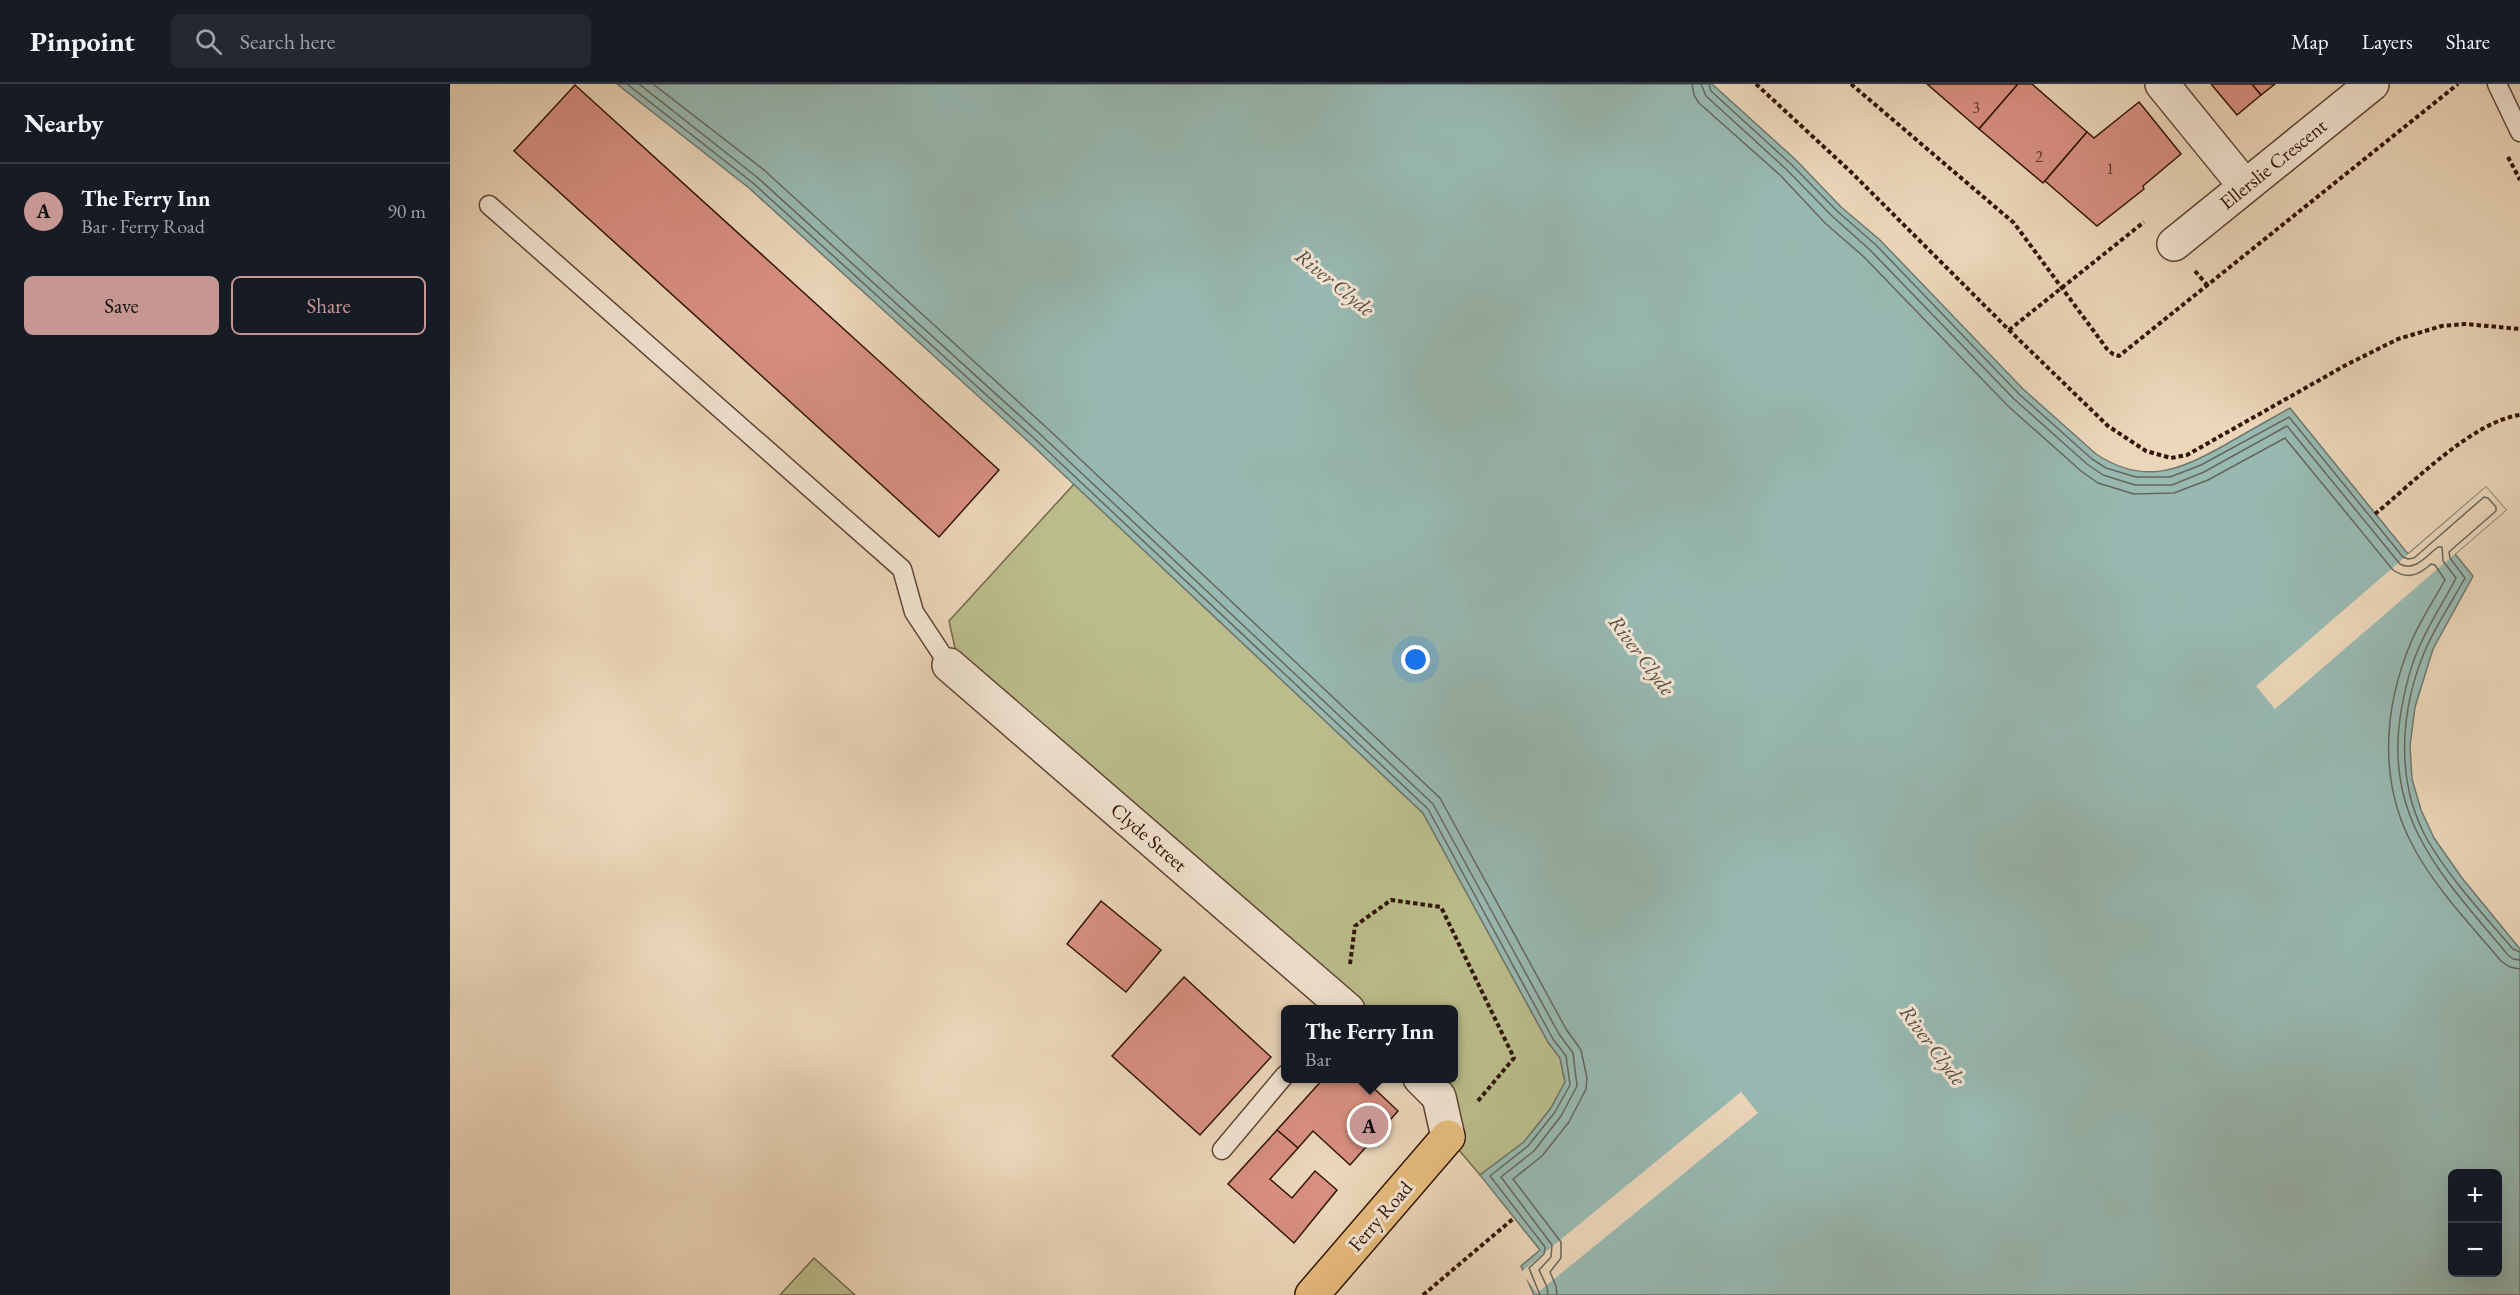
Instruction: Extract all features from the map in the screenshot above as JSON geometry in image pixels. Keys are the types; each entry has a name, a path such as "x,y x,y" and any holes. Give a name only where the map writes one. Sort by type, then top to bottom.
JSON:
{"main road":[{"name":"Ferry Road","path":"1312,1295 1448,1137"}],"street":[{"path":"2162,84 2245,186"},
{"name":"Ellerslie Crescent","path":"2174,244 2372,84"},
{"name":"Clyde Street","path":"950,665 1341,1005"},
{"path":"1425,1083 1439,1097 1448,1137"}],"lane":[{"path":"2497,84 2520,132"},
{"path":"489,205 902,569 914,612 950,665"},
{"path":"1222,1150 1281,1081"}],"path":[{"path":"1756,84 1850,171 2009,330 2122,437 2146,452 2180,458 2346,365 2398,339 2442,326 2466,324 2520,329"},
{"path":"2009,330 2062,288"},
{"path":"2375,514 2469,436 2486,425 2520,415"},
{"path":"1344,1005 1355,926 1391,900 1441,907 1514,1058 1448,1137"},
{"path":"1423,1295 1514,1218"}],"green space":[{"path":"1074,484 1423,813 1548,1042 1560,1058 1565,1082 1551,1108 1524,1142 1480,1175 1448,1137 1421,1083 1458,1083 1458,1005 1341,1005 955,648 949,621"},
{"path":"814,1258 855,1295 780,1295"}],"water":[{"name":"River Clyde","path":"617,84 1712,84 1796,160 1841,207 1880,240 2023,389 2096,454 2113,464 2130,470 2146,472 2177,467 2209,454 2290,408 2408,554 2486,487 2506,510 2455,554 2473,576 2433,649 2415,707 2410,746 2412,779 2421,810 2434,838 2462,878 2520,949 2520,1295 1534,1295 1521,1266 1540,1250 1480,1175 1524,1142 1551,1108 1565,1082 1560,1058 1548,1042 1423,813 1032,445 749,188"}],"pier":[{"path":"2486,487 2506,510 2275,709 2256,686"},
{"path":"1741,1092 1758,1113 1537,1293 1521,1272"}],"building":[{"path":"1927,84 2018,84 1979,129"},
{"path":"2018,84 2032,84 2087,132 2043,183 1979,129"},
{"path":"2211,84 2252,84 2261,95 2237,115"},
{"path":"2252,84 2275,84 2261,95"},
{"path":"575,85 999,470 939,537 514,151"},
{"path":"2139,102 2181,154 2143,186 2144,189 2097,226 2045,181 2087,132 2094,138"},
{"path":"1101,901 1161,950 1126,992 1067,944"},
{"path":"1184,977 1271,1057 1200,1135 1112,1056"},
{"path":"1319,1083 1368,1083 1398,1111 1350,1165 1313,1131 1298,1148 1277,1130"},
{"path":"1277,1130 1298,1148 1270,1179 1292,1198 1315,1171 1337,1190 1294,1243 1228,1184"}],"place":[{"name":"The Ferry Inn","path":"1369,1125"}]}
